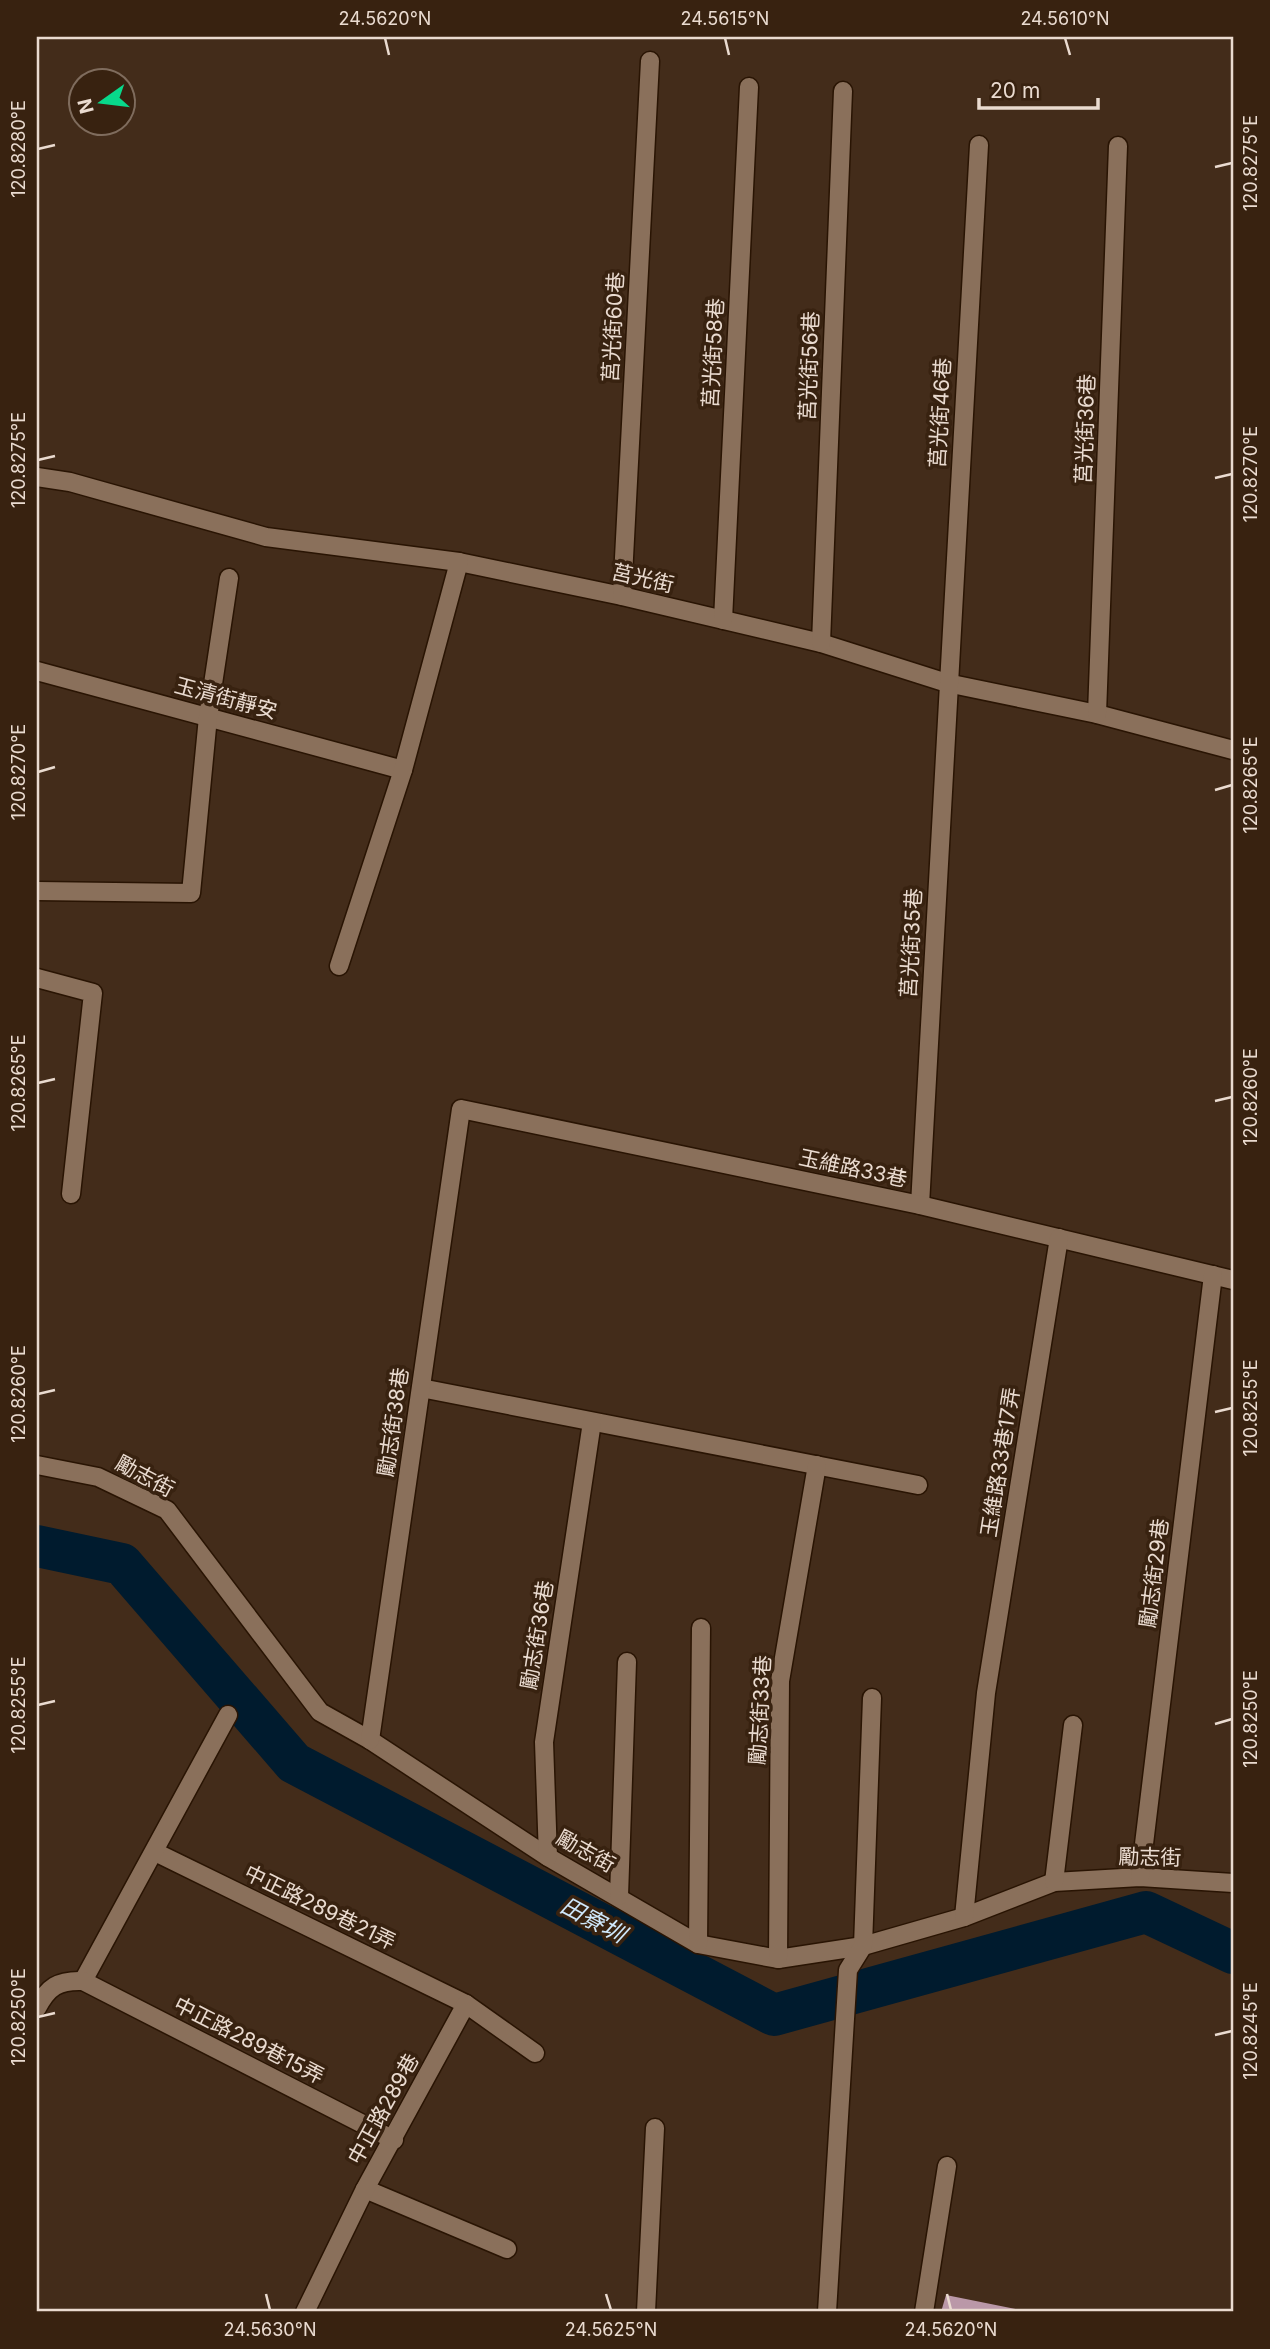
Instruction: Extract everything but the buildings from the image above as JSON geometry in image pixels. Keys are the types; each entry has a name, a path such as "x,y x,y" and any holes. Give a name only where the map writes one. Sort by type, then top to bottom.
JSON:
{"street":[{"name":"莒光街60巷","path":"622,596 650,61"},
{"name":"莒光街58巷","path":"723,620 749,88"},
{"name":"莒光街56巷","path":"821,643 844,91"},
{"name":"莒光街46巷","path":"947,682 979,145"},
{"name":"莒光街36巷","path":"1097,714 1118,146"},
{"name":"莒光街","path":"37,477 70,482 266,537 459,562 622,596 821,643 947,682 1097,714 1233,750"},
{"path":"339,966 403,770 459,562"},
{"path":"37,891 191,893 208,717 229,578"},
{"name":"玉清街靜安","path":"37,671 403,770"},
{"name":"莒光街35巷","path":"920,1205 947,682"},
{"path":"37,978 93,993 71,1194"},
{"name":"玉維路33巷","path":"461,1110 920,1205 1233,1280"},
{"name":"勵志街38巷","path":"370,1740 461,1110"},
{"name":"玉維路33巷17弄","path":"964,1917 986,1693 1059,1238"},
{"name":"勵志街29巷","path":"1140,1877 1213,1275"},
{"path":"421,1388 918,1485"},
{"name":"勵志街36巷","path":"548,1857 544,1742 592,1422"},
{"name":"勵志街","path":"37,1465 98,1476 167,1510 320,1712 370,1740 548,1857 698,1944 778,1959 863,1946 964,1917 1054,1882 1140,1877 1233,1883"},
{"name":"勵志街33巷","path":"778,1959 780,1681 817,1465"},
{"path":"698,1944 701,1628"},
{"path":"619,1896 626,1662"},
{"path":"827,2312 848,1970 863,1946 872,1698"},
{"path":"37,2008 46,1991 62,1980 83,1981 228,1716"},
{"path":"1054,1882 1073,1725"},
{"name":"中正路289巷21弄","path":"155,1852 466,2004"},
{"name":"中正路289巷15弄","path":"83,1981 394,2140"},
{"path":"466,2004 535,2053"},
{"name":"中正路289巷","path":"305,2312 365,2189 466,2004"},
{"path":"646,2312 655,2128"},
{"path":"924,2312 947,2166"},
{"path":"365,2189 507,2249"}],"waterway":[{"name":"田寮圳","path":"37,1546 122,1564 294,1763 774,2015 1146,1912 1233,1953"}]}
